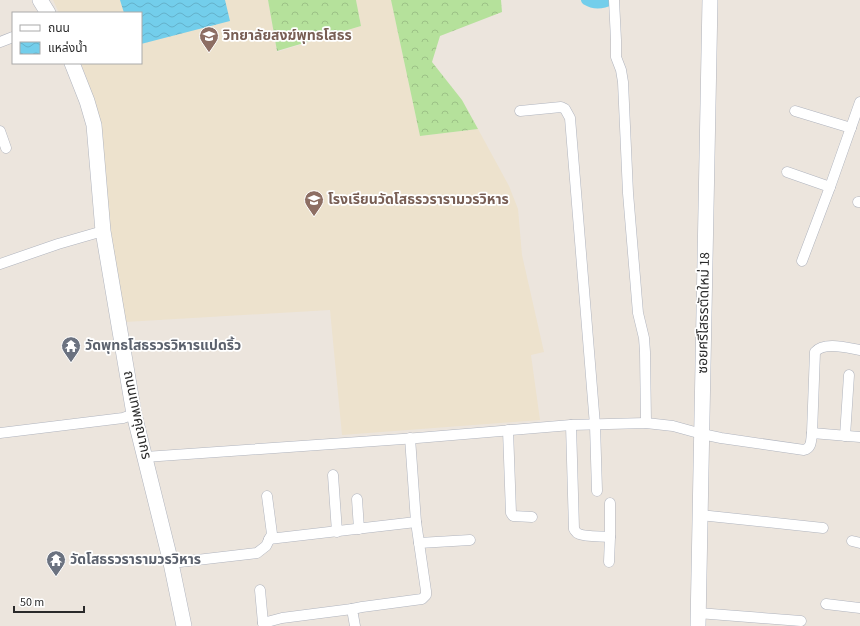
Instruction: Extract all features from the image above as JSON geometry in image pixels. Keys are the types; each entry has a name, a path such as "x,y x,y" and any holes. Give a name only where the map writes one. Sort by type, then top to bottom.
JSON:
{"street":[{"path":"40,0 47,12"},
{"name":"ซอยศรีโสธรตัดใหม่ 18","path":"698,619 710,0"},
{"path":"614,3 616,57 624,82 628,193 637,306 644,338 646,423"},
{"path":"0,42 12,38"},
{"name":"ถนนเทพคุณากร","path":"72,64 87,101 94,125 103,231 134,414 171,563 184,626"},
{"path":"802,261 860,102"},
{"path":"520,111 561,108 565,109 570,118 595,424 597,491"},
{"path":"795,111 851,128"},
{"path":"0,132 6,148"},
{"path":"787,172 830,187"},
{"path":"0,264 58,244 103,231"},
{"path":"145,457 595,424 646,423 673,426 702,434 804,450 808,449 810,446 812,433 815,352 828,346 860,350"},
{"path":"845,436 849,375"},
{"path":"0,433 123,418 134,414"},
{"path":"571,426 574,529 579,534 610,537"},
{"path":"508,430 511,513 513,516 532,517"},
{"path":"812,433 860,437"},
{"path":"260,590 264,624 282,618 422,599 426,595 416,522 410,438"},
{"path":"333,475 337,532"},
{"path":"171,563 257,553 266,546 272,534 267,496"},
{"path":"358,499 359,529"},
{"path":"610,502 610,562"},
{"path":"700,515 823,528"},
{"path":"269,539 416,522"},
{"path":"419,542 470,540"},
{"path":"826,604 860,608"},
{"path":"352,609 355,626"},
{"path":"698,619 801,621"}],"shaded area":[{"name":"โรงเรียนวัดโสธรวรารามวรวิหาร","path":"53,0 268,0 277,52 361,26 356,0 391,0 420,136 478,129 509,186 518,209 522,255 544,352 531,355 540,420 342,435 330,310 125,322 110,225 97,107 81,64 142,64 142,12 59,12"}],"green space":[{"path":"268,0 356,0 361,26 277,51"},
{"path":"391,0 501,0 502,12 440,36 432,62 462,100 478,129 420,136"}],"water":[{"path":"120,0 225,0 230,21 142,44 142,12 124,12"}],"waterway":[{"path":"586,0 592,3 611,0"}],"place":[{"name":"วิทยาลัยสงฆ์พุทธโสธร","path":"209,53"},
{"name":"โรงเรียนวัดโสธรวรารามวรวิหาร","path":"314,217"},
{"name":"วัดพุทธโสธรวรวิหารแปดริ้ว","path":"71,363"},
{"name":"วัดโสธรวรารามวรวิหาร","path":"56,577"}]}
